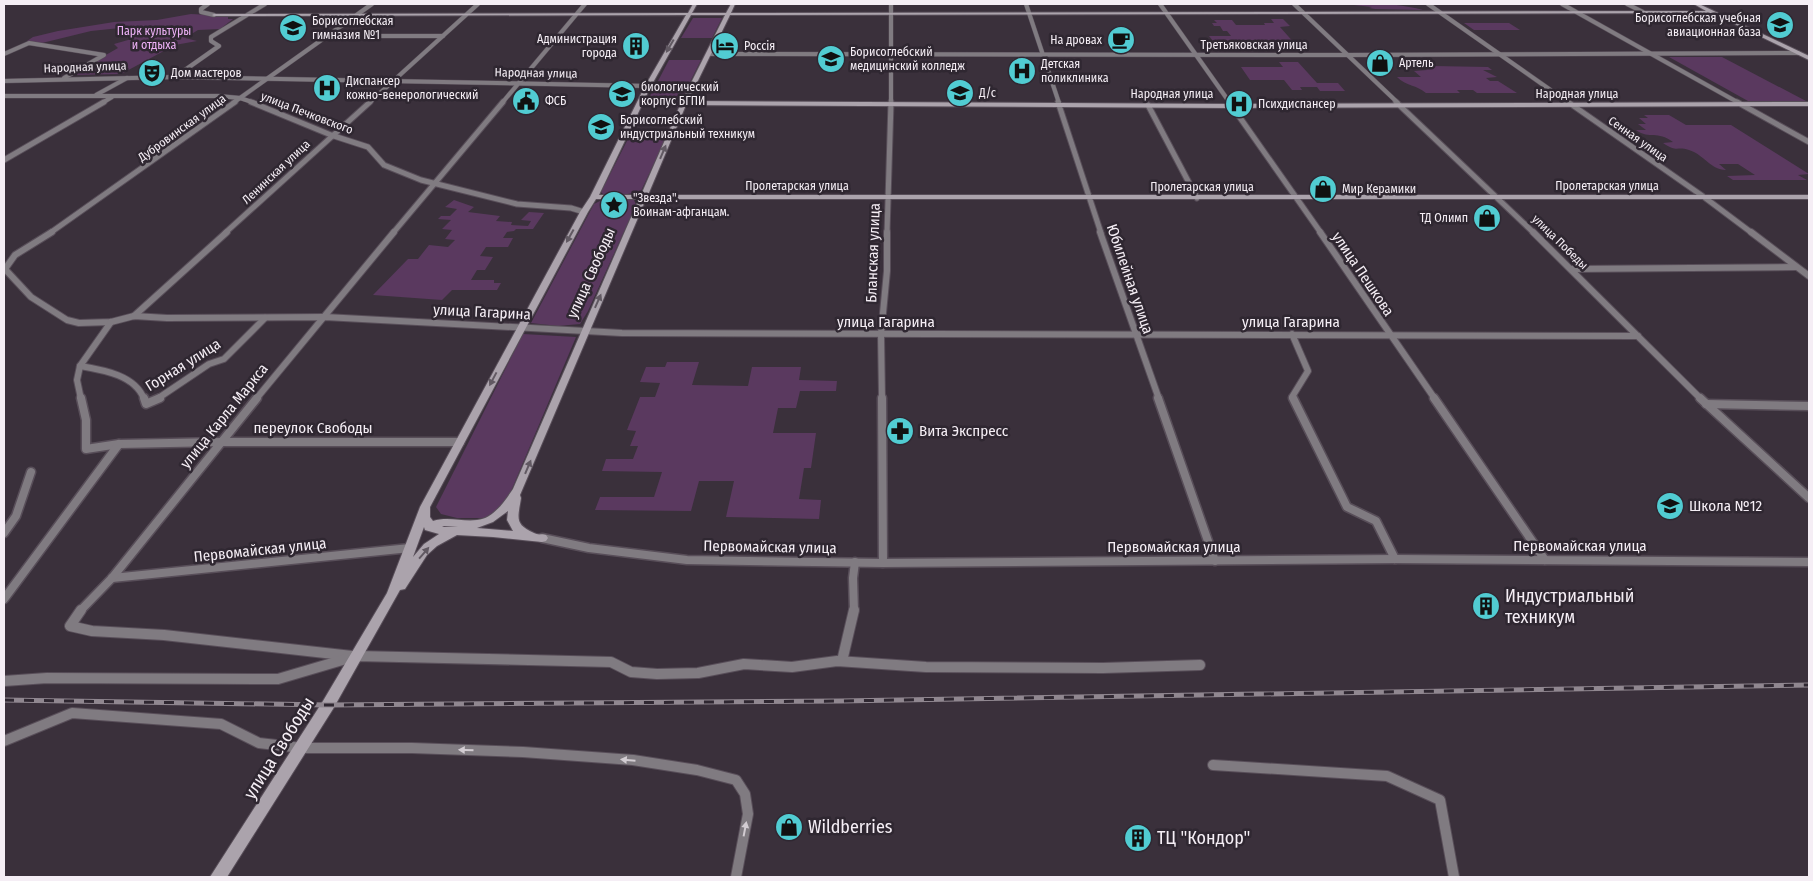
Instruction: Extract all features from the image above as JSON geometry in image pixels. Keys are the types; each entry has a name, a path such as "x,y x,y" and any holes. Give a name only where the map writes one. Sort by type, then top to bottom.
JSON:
{"street":[{"path":"208,4 201,9 201,12 214,15 1713,12"},
{"path":"175,76 219,46 211,41 211,37 265,4"},
{"name":"Дубровинская улица","path":"4,269 15,255 48,235 372,4"},
{"name":"Ленинская улица","path":"134,316 331,135 478,4"},
{"name":"улица Карла Маркса","path":"356,656 164,635 92,631 70,626 79,612 112,578 221,442 585,4"},
{"name":"улица Свободы","path":"218,877 302,748 393,594 413,543 424,507 521,326 593,199 648,86 695,4"},
{"name":"улица Свободы","path":"367,636 423,552 434,543 458,531 496,517 505,510 518,490 684,103 733,4"},
{"name":"Бланская улица","path":"883,563 881,334 887,270 887,198 892,54 891,4"},
{"name":"Юбилейная улица","path":"1026,4 1044,55 1088,197 1215,561"},
{"name":"улица Пешкова","path":"1160,4 1296,198 1544,560"},
{"name":"улица Победы","path":"1294,4 1572,269 1706,404 1809,498"},
{"name":"Сенная улица","path":"1428,4 1704,197 1809,276"},
{"path":"1562,4 1809,142"},
{"path":"1627,4 1643,12"},
{"path":"1696,4 1809,58"},
{"path":"327,36 443,36"},
{"path":"4,54 29,43 104,54 64,79"},
{"name":"Третьяковская улица","path":"709,54 1346,55 1798,52"},
{"name":"Народная улица","path":"4,81 175,76 648,86"},
{"path":"96,95 129,77"},
{"name":"улица Печковского","path":"4,96 218,96 240,98 264,106 331,135 368,147 384,165 420,180 517,204 558,208"},
{"path":"4,160 113,96"},
{"name":"Народная улица","path":"684,103 1231,106 1809,104"},
{"path":"1148,105 1196,198"},
{"name":"Пролетарская улица","path":"593,199 644,197 1809,198"},
{"path":"558,208 572,207 593,199"},
{"path":"558,208 571,208 584,212"},
{"path":"1572,269 1796,267"},
{"path":"4,269 31,297 67,320 79,323 111,322 134,316"},
{"name":"улица Гагарина","path":"134,316 166,318 325,317 521,326 622,333 1638,336"},
{"name":"Горная улица","path":"80,366 109,371 126,380 144,398 146,404 160,398 209,364 224,359 265,318"},
{"path":"80,366 111,322"},
{"path":"1292,334 1308,371 1292,397 1347,507 1376,521 1395,559"},
{"name":"переулок Свободы","path":"80,366 77,380 86,420 86,450 119,444 460,442"},
{"path":"1706,404 1809,406"},
{"path":"4,599 119,444"},
{"path":"4,533 16,516 31,472"},
{"path":"518,490 512,520 517,529 526,533"},
{"path":"424,507 425,517 430,526"},
{"path":"413,543 430,526 443,522 481,524 542,538"},
{"name":"улица Свободы","path":"430,526 442,531 458,531"},
{"path":"458,531 542,538"},
{"name":"Первомайская улица","path":"542,538 589,548 687,560 883,563 1395,559 1809,562"},
{"name":"Первомайская улица","path":"112,578 413,543"},
{"path":"842,661 854,616 853,578 855,562"},
{"path":"4,681 47,678 278,679 356,656 611,662 631,672 656,674 698,674 744,664 792,667 842,661 926,667 1103,668 1200,665"},
{"path":"4,741 72,713 221,724 259,742 302,748 412,748 514,752 633,760 697,770 736,780 745,794 748,814 736,877"},
{"path":"1213,766 1387,776 1440,800 1454,877"}],"green space":[{"path":"1345,4 1384,4 1423,10 1375,9"},
{"name":"Парк культуры и отдыха","path":"191,14 228,16 228,19 233,19 220,29 198,30 185,38 197,41 175,45 121,74 71,75 118,48 114,44 135,38 116,32 120,28 91,31 42,43 27,41 33,37 58,31 114,22 157,20"},
{"path":"693,18 722,18 712,38 681,38"},
{"path":"1271,19 1283,19 1290,26 1280,27 1296,45 1279,47 1277,44 1256,40 1213,41 1209,36 1231,36 1227,31 1223,31 1220,26 1214,26 1212,23 1217,23 1214,20 1232,20 1236,25 1265,25 1264,23 1274,23"},
{"path":"1464,23 1509,23 1520,30 1474,30"},
{"path":"1669,57 1722,57 1806,101 1748,101"},
{"path":"669,60 701,60 690,82 658,81"},
{"path":"1279,62 1298,62 1317,83 1338,83 1345,91 1320,91 1317,87 1300,87 1302,90 1292,90 1284,80 1250,80 1241,67 1283,67"},
{"path":"1417,62 1427,62 1433,66 1488,67 1492,70 1483,70 1497,77 1486,78 1490,81 1498,81 1517,93 1477,93 1473,90 1457,90 1460,93 1426,93 1397,77 1421,77 1414,71 1427,70"},
{"path":"657,83 689,83 678,107 644,107"},
{"path":"1644,115 1669,115 1686,125 1731,125 1809,174 1798,175 1807,180 1733,180 1727,176 1755,175 1738,164 1719,164 1726,170 1721,169 1711,165 1694,152 1685,149 1674,149 1663,143 1673,142 1667,138 1641,133 1636,130 1646,130 1638,124 1646,124 1639,118 1648,118"},
{"path":"628,139 665,140 641,191 628,194 603,194 601,192"},
{"path":"604,199 634,200 636,205 588,311 580,324 558,326 531,323 594,204"},
{"path":"454,200 474,207 468,212 500,216 496,221 512,222 511,225 528,226 531,221 521,220 529,212 544,213 533,229 516,229 507,232 503,238 513,238 508,247 486,247 480,256 493,257 485,270 477,270 471,280 494,280 494,283 501,283 497,290 452,290 442,300 373,295 408,259 418,259 429,245 448,247 455,240 445,239 452,230 442,229 451,220 438,219 441,216 450,216 457,209 445,207"},
{"path":"523,334 576,337 506,503 486,518 457,518 441,514 436,507"},
{"path":"667,362 699,362 692,385 748,386 752,367 801,367 799,380 837,381 836,391 800,391 796,408 778,408 773,433 816,433 811,468 804,468 799,499 821,500 819,519 726,517 734,481 699,481 691,511 595,510 600,497 654,497 662,472 602,471 606,459 633,459 638,446 630,446 636,431 627,430 640,397 655,397 660,383 640,382 646,367 665,367"}],"railway":[{"path":"4,700 328,705 840,701 1809,685"}],"place":[{"name":"Борисоглебская учебная авиационная база","path":"1780,25"},
{"name":"Борисоглебская гимназия №1","path":"293,28"},
{"name":"На дровах","path":"1121,40"},
{"name":"Администрация города","path":"636,46"},
{"name":"Россiя","path":"725,46"},
{"name":"Борисоглебский медицинский колледж","path":"831,59"},
{"name":"Артель","path":"1380,63"},
{"name":"Детская поликлиника","path":"1022,71"},
{"name":"Дом мастеров","path":"152,73"},
{"name":"Диспансер кожно-венерологический","path":"327,88"},
{"name":"Д/с","path":"960,93"},
{"name":"биологический корпус БГПИ","path":"622,94"},
{"name":"ФСБ","path":"526,101"},
{"name":"Психдиспансер","path":"1239,104"},
{"name":"Борисоглебский индустриальный техникум","path":"601,127"},
{"name":"Мир Керамики","path":"1323,189"},
{"name":"\"Звезда\". Воинам-афганцам.","path":"614,205"},
{"name":"ТД Олимп","path":"1487,218"},
{"name":"Вита Экспресс","path":"900,431"},
{"name":"Школа №12","path":"1670,506"},
{"name":"Индустриальный техникум","path":"1486,606"},
{"name":"Wildberries","path":"789,827"},
{"name":"ТЦ \"Кондор\"","path":"1138,838"}]}
